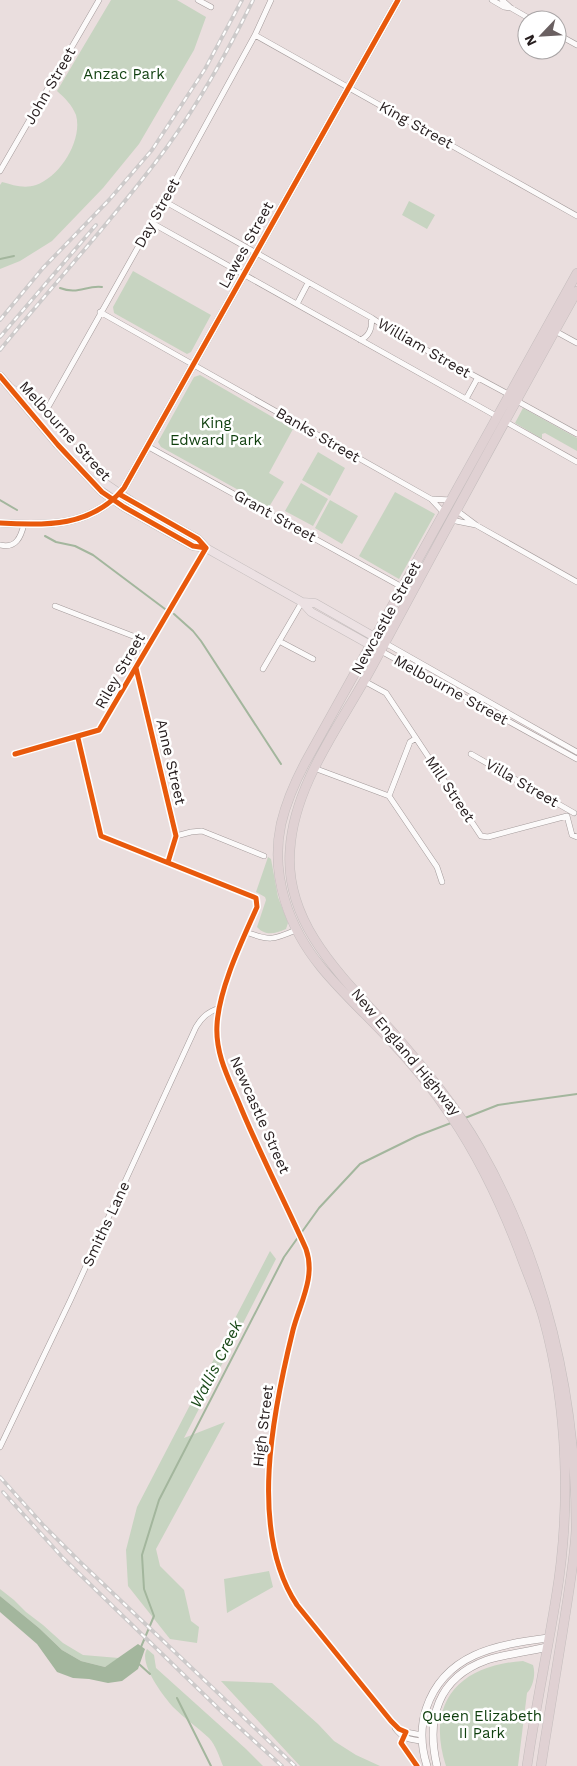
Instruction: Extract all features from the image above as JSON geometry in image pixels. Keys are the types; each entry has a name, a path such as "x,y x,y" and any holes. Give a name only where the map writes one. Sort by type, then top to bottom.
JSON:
{"highway":[{"name":"Newcastle Street","path":"456,510 577,273"},
{"name":"Newcastle Street","path":"513,398 555,331 577,291"},
{"name":"Newcastle Street","path":"306,925 294,894 289,861 294,819 300,801 314,768 383,647 447,516 451,500 502,419"},
{"path":"447,516 456,510"},
{"name":"Newcastle Street","path":"296,930 281,883 278,851 281,824 285,811 305,763 402,587 447,516"},
{"path":"305,763 314,768"},
{"path":"296,930 306,925"},
{"name":"New England Highway","path":"306,925 316,943 341,976 399,1040 467,1134 509,1206 536,1272 552,1318 566,1388 577,1498 572,1568 541,1766"},
{"name":"New England Highway","path":"296,930 322,969 444,1100"},
{"name":"New England Highway","path":"467,1134 518,1246 544,1321 555,1372 564,1440 566,1488 564,1537 556,1597 527,1766"},
{"path":"547,1643 561,1640"},
{"path":"547,1643 560,1650"}],"main road":[{"name":"Lawes Street","path":"0,523 24,524 75,520 99,511 119,494 148,446 255,252 398,0"},
{"name":"Melbourne Street","path":"0,376 95,473 119,494 198,539 206,548 302,602 311,612 383,647"},
{"name":"Melbourne Street","path":"40,418 88,478 113,500 193,546 206,548"},
{"path":"437,1766 432,1737 435,1711 447,1688 471,1667 485,1661 547,1643"},
{"path":"428,1766 424,1755 422,1738 425,1712 432,1694 442,1679 459,1663 479,1652 492,1648 547,1643"},
{"path":"422,1738 432,1737"}],"street":[{"name":"John Street","path":"0,171 99,0"},
{"path":"198,0 211,8"},
{"name":"Day Street","path":"40,418 51,402 100,312 152,223 255,35 271,0"},
{"path":"492,0 504,7 511,8"},
{"path":"502,0 517,11"},
{"name":"King Street","path":"255,35 577,216"},
{"name":"William Street","path":"164,201 391,331 577,434"},
{"name":"William Street","path":"152,223 577,462"},
{"path":"297,304 308,282"},
{"name":"Banks Street","path":"100,312 431,499 447,516"},
{"name":"William Street","path":"360,340 366,336 371,327 371,318"},
{"path":"555,331 577,343"},
{"name":"William Street","path":"466,399 477,379"},
{"name":"Grant Street","path":"148,446 402,587"},
{"name":"Banks Street","path":"431,499 451,500"},
{"path":"456,510 476,525 577,582"},
{"path":"447,516 476,525"},
{"path":"0,546 8,546 17,542 21,537 24,524"},
{"name":"Riley Street","path":"16,754 78,738 100,730 206,548"},
{"path":"263,669 302,602"},
{"path":"55,606 151,643"},
{"path":"279,641 313,659"},
{"name":"Melbourne Street","path":"383,647 577,752"},
{"name":"Melbourne Street","path":"383,647 577,759"},
{"name":"Anne Street","path":"136,668 176,836"},
{"name":"Mill Street","path":"364,681 386,693 481,836 488,837 567,816"},
{"path":"78,738 101,836 168,862 176,836 191,832 202,832 264,856"},
{"path":"389,796 410,742 416,738"},
{"name":"Villa Street","path":"471,754 575,812"},
{"path":"314,768 389,796 437,867 442,882"},
{"path":"575,812 567,816 572,835 577,838"},
{"name":"Newcastle Street","path":"168,862 255,896 257,907 222,994 217,1038 222,1063 248,1126 306,1249"},
{"path":"246,932 269,939 278,938 296,930"},
{"name":"Smiths Lane","path":"0,1447 67,1310 196,1027 201,1018 209,1011 219,1008"},
{"name":"High Street","path":"306,1249 310,1265 309,1279 294,1327 282,1376 269,1470 269,1508 279,1571 287,1590 297,1605 391,1721 409,1736 422,1738"}],"green space":[{"name":"Anzac Park","path":"111,0 177,0 206,17 194,50 139,144 103,188 52,241 20,261 0,269 0,185 2,182 23,187 36,185 45,181 53,174 68,156 76,135 76,115 68,102 57,91"},
{"path":"409,201 435,215 427,229 402,215"},
{"path":"133,271 211,315 191,352 187,354 114,313 113,307"},
{"name":"King Edward Park","path":"200,375 293,429 269,473 284,482 269,507 161,447 158,442 194,377"},
{"path":"523,408 577,438 577,451 545,433 542,434 542,439 515,423"},
{"path":"318,452 345,468 330,496 302,480"},
{"path":"301,483 328,499 313,526 285,511"},
{"path":"395,492 435,514 399,579 359,556"},
{"path":"330,500 358,516 342,544 315,528"},
{"path":"268,857 271,859 278,897 288,923 286,929 270,933 263,932 257,927 266,900 265,897 256,892"},
{"path":"270,1251 276,1259 184,1438 225,1422 156,1549 160,1566 184,1590 191,1621 199,1627 197,1643 170,1639 128,1586 126,1550 137,1507"},
{"path":"269,1571 273,1587 227,1613 224,1579"},
{"path":"0,1589 63,1643 83,1655 119,1658 105,1667 81,1661 62,1650 0,1596"},
{"path":"147,1649 154,1655 156,1668 263,1766 223,1766 209,1738 173,1707 158,1688 146,1662 145,1655"},
{"name":"Queen Elizabeth II Park","path":"523,1661 533,1665 534,1676 527,1693 518,1766 446,1766 441,1743 440,1723 445,1706 453,1691 465,1679 481,1670 501,1664"},
{"path":"221,1681 272,1683 334,1741 356,1755 380,1766 300,1766"}],"shaded area":[{"path":"0,1596 62,1650 81,1661 105,1667 138,1644 145,1649 138,1669 122,1681 108,1683 73,1678 57,1672 37,1644 0,1612"}],"waterway":[{"path":"0,259 14,256"},
{"path":"60,288 72,291 102,287"},
{"path":"0,500 17,510"},
{"path":"45,536 56,542 75,546 93,555 165,609"},
{"path":"174,614 201,641 281,764"},
{"name":"Wallis Creek","path":"465,1118 498,1105 577,1094"},
{"name":"Wallis Creek","path":"141,1647 154,1616 144,1589 142,1555 159,1500 284,1257 319,1208 360,1164 417,1136 451,1123"},
{"path":"139,1664 150,1674"},
{"path":"177,1698 211,1766"}],"railway":[{"path":"0,320 43,268 109,200 152,150 205,69 242,0"},
{"path":"0,350 127,199 167,147 213,75 253,0"},
{"path":"0,337 96,225"},
{"path":"0,1477 44,1526 79,1561 295,1766"},
{"path":"3,1492 64,1559 221,1711 282,1766"}],"cycle path":[{"path":"0,523 51,524 83,517 111,501 124,488 398,0"},
{"path":"0,376 58,445 102,492 124,507 193,546 206,548"},
{"path":"119,494 198,539 206,548"},
{"path":"15,754 99,730 206,548"},
{"path":"136,668 176,836 168,862"},
{"path":"78,738 101,836 256,898 257,907 232,965 222,996 217,1025 218,1047 224,1068 309,1259 306,1290 285,1362 273,1433 269,1470 269,1507 273,1542 282,1575 297,1605 391,1721 399,1729 406,1732 401,1743 417,1766"}]}
